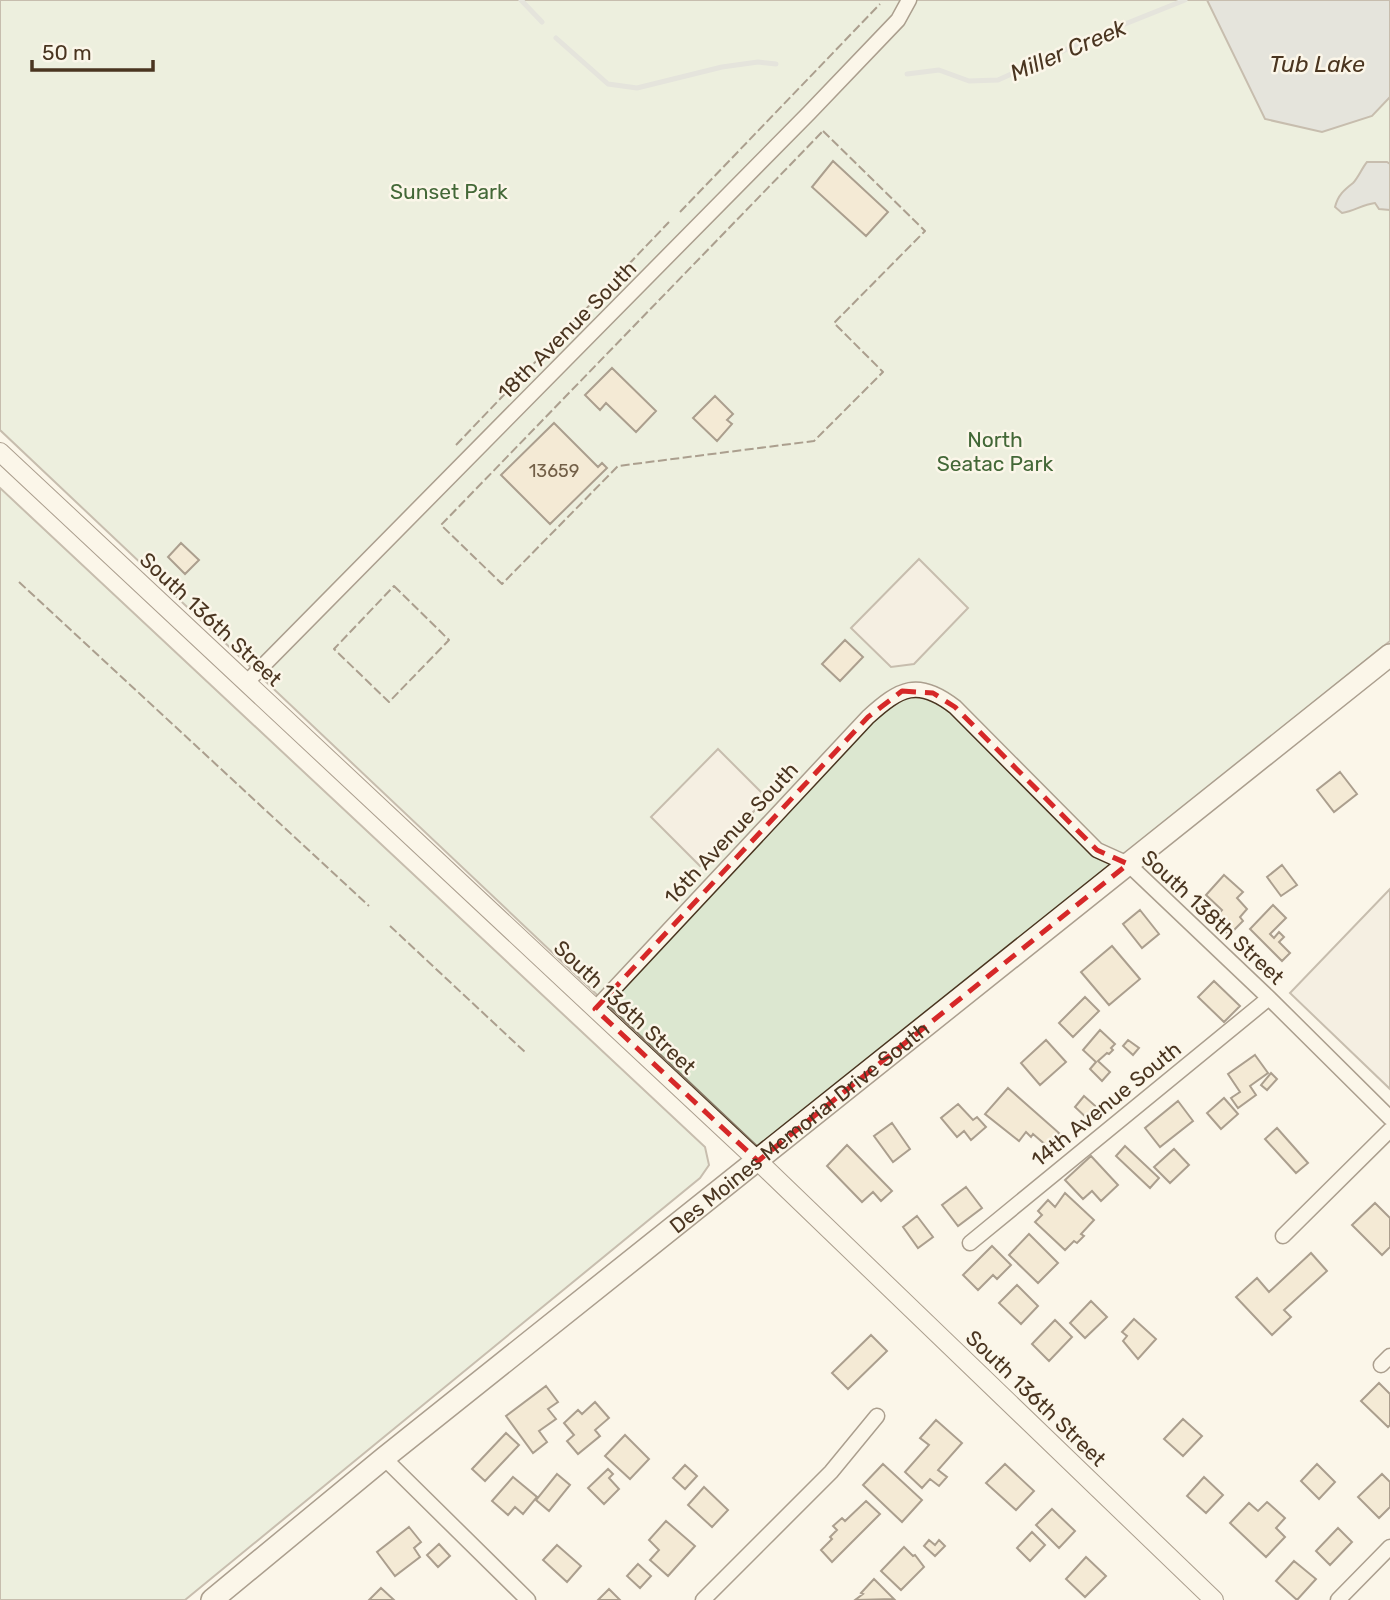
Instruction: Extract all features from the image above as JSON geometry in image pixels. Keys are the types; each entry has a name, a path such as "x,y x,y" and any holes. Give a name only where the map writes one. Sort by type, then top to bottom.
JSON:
{"main road":[{"name":"Des Moines Memorial Drive South","path":"212,1600 384,1458 1390,655"}],"street":[{"name":"18th Avenue South","path":"246,683 809,113 898,20 909,0"},
{"name":"South 136th Street","path":"0,452 758,1161 1214,1600"},
{"name":"South 138th Street","path":"902,691 923,690 945,699 1097,849 1128,864 1390,1118"},
{"name":"16th Avenue South","path":"595,1009 868,718 902,691"},
{"name":"14th Avenue South","path":"970,1243 1269,998"},
{"path":"1283,1236 1390,1130"},
{"path":"703,1600 831,1472 877,1416"},
{"path":"384,1458 528,1600"},
{"path":"1338,1600 1390,1547"}],"highlighted area":[{"path":"902,691 933,693 955,707 1097,850 1128,864 758,1161 595,1009 868,717"}],"green space":[{"name":"North Seatac Park","path":"0,0 1390,0 1390,641 760,1149 0,430"},
{"path":"0,488 705,1147 709,1165 700,1178 185,1600 0,1600"}],"shaded area":[{"path":"919,559 968,608 914,664 891,667 851,628"},
{"path":"718,749 767,798 700,866 651,817"},
{"path":"1390,889 1390,1089 1290,993"}],"water":[{"name":"Tub Lake","path":"1207,0 1390,0 1390,97 1372,116 1322,132 1265,119"},
{"path":"1367,162 1390,164 1390,210 1379,209 1375,203 1342,213 1335,207 1338,199 1355,181"}],"building":[{"path":"833,161 888,212 866,236 812,187"},
{"path":"612,368 656,411 636,432 606,403 600,410 585,395"},
{"path":"715,396 733,414 727,420 732,424 717,441 693,418"},
{"path":"554,423 598,467 602,463 607,468 550,524 501,475"},
{"path":"181,543 199,560 185,574 168,557"},
{"path":"845,640 863,657 840,681 822,664"},
{"path":"1340,772 1357,794 1334,812 1317,790"},
{"path":"1282,865 1297,885 1281,896 1267,877"},
{"path":"1224,875 1243,892 1237,898 1247,909 1240,917 1243,921 1229,935 1213,920 1222,910 1206,895"},
{"path":"1273,905 1286,918 1270,934 1274,938 1279,932 1284,937 1279,942 1290,953 1282,961 1250,929"},
{"path":"1140,910 1159,934 1142,948 1123,924"},
{"path":"1112,946 1140,979 1109,1005 1081,972"},
{"path":"1214,981 1240,1006 1224,1022 1198,997"},
{"path":"1085,997 1099,1011 1073,1037 1059,1023"},
{"path":"1100,1030 1115,1044 1109,1054 1098,1061 1110,1072 1102,1081 1090,1069 1096,1062 1083,1050"},
{"path":"1046,1040 1066,1062 1040,1085 1021,1063"},
{"path":"1128,1040 1139,1048 1133,1055 1123,1046"},
{"path":"1255,1055 1268,1073 1250,1086 1256,1095 1238,1108 1231,1098 1240,1092 1228,1074"},
{"path":"1271,1073 1277,1079 1267,1090 1261,1085"},
{"path":"1008,1088 1059,1133 1047,1146 1033,1134 1031,1137 1026,1132 1019,1141 985,1114"},
{"path":"1084,1096 1101,1111 1091,1122 1075,1107"},
{"path":"1224,1098 1238,1114 1221,1129 1207,1113"},
{"path":"1178,1101 1193,1121 1160,1147 1145,1128"},
{"path":"958,1104 973,1120 977,1117 986,1127 971,1140 964,1131 957,1137 941,1118"},
{"path":"892,1123 910,1149 893,1162 874,1136"},
{"path":"1277,1128 1308,1163 1296,1173 1265,1139"},
{"path":"847,1145 892,1191 881,1201 873,1192 862,1202 827,1166"},
{"path":"1125,1146 1159,1178 1150,1188 1116,1156"},
{"path":"1174,1149 1189,1165 1170,1183 1154,1167"},
{"path":"1091,1156 1118,1185 1101,1201 1092,1191 1083,1199 1065,1180"},
{"path":"966,1187 982,1208 958,1226 942,1205"},
{"path":"1065,1193 1094,1220 1081,1234 1084,1236 1065,1250 1035,1222 1042,1215 1038,1211 1048,1200 1055,1207"},
{"path":"1375,1203 1390,1218 1390,1247 1382,1255 1352,1225"},
{"path":"917,1216 933,1237 918,1248 903,1227"},
{"path":"1029,1234 1058,1263 1038,1283 1009,1255"},
{"path":"992,1246 1011,1265 997,1279 993,1275 978,1290 963,1275"},
{"path":"1311,1253 1327,1271 1284,1310 1291,1317 1272,1335 1236,1297 1257,1278 1269,1292"},
{"path":"1017,1285 1038,1306 1021,1324 999,1303"},
{"path":"1091,1301 1107,1317 1085,1338 1070,1323"},
{"path":"1134,1319 1156,1339 1138,1359 1123,1341 1127,1336 1122,1332"},
{"path":"1055,1320 1072,1337 1049,1361 1032,1344"},
{"path":"871,1335 887,1351 848,1389 832,1373"},
{"path":"1379,1383 1390,1394 1388,1427 1361,1401"},
{"path":"546,1386 558,1402 548,1409 556,1419 539,1431 547,1442 533,1453 506,1416"},
{"path":"595,1402 609,1418 595,1430 600,1436 578,1454 567,1441 574,1435 564,1423 578,1410 582,1414"},
{"path":"1183,1419 1202,1436 1183,1456 1164,1439"},
{"path":"936,1420 962,1443 938,1470 947,1477 939,1486 930,1479 922,1488 905,1472 929,1445 920,1438"},
{"path":"506,1433 519,1445 485,1481 472,1469"},
{"path":"625,1435 649,1459 630,1479 605,1456"},
{"path":"883,1464 922,1500 902,1522 863,1485"},
{"path":"1005,1464 1034,1491 1016,1510 986,1483"},
{"path":"1317,1464 1335,1482 1319,1499 1301,1481"},
{"path":"685,1465 697,1476 685,1489 673,1478"},
{"path":"608,1469 613,1474 609,1478 619,1489 604,1504 588,1488"},
{"path":"557,1474 570,1485 549,1511 536,1500"},
{"path":"1382,1474 1390,1482 1390,1507 1379,1518 1358,1497"},
{"path":"513,1477 537,1497 523,1514 515,1507 508,1515 492,1501"},
{"path":"1204,1477 1223,1495 1206,1513 1187,1496"},
{"path":"704,1487 728,1510 712,1527 688,1505"},
{"path":"866,1501 880,1514 832,1562 821,1550 837,1530 833,1526 842,1518 845,1521"},
{"path":"1267,1502 1285,1518 1276,1528 1285,1537 1266,1557 1230,1523 1249,1503 1258,1511"},
{"path":"1052,1509 1075,1531 1059,1548 1036,1525"},
{"path":"666,1521 695,1546 668,1576 650,1560 659,1550 649,1540"},
{"path":"409,1527 421,1542 414,1548 420,1557 395,1576 377,1552"},
{"path":"1338,1528 1352,1542 1330,1565 1316,1551"},
{"path":"1032,1532 1045,1545 1030,1561 1017,1548"},
{"path":"929,1540 935,1545 939,1540 945,1546 935,1556 924,1546"},
{"path":"439,1544 450,1556 438,1567 427,1555"},
{"path":"557,1545 581,1566 567,1582 543,1560"},
{"path":"904,1547 915,1555 924,1567 901,1590 881,1571"},
{"path":"1086,1557 1106,1576 1085,1597 1066,1579"},
{"path":"1294,1561 1316,1579 1297,1600 1276,1581"},
{"path":"638,1564 651,1576 640,1588 627,1576"},
{"path":"874,1579 894,1599 855,1600 863,1594 861,1593"},
{"path":"381,1588 394,1600 369,1600"},
{"path":"609,1589 620,1600 598,1600"}],"waterway":[{"name":"Miller Creek","path":"521,0 542,22"},
{"name":"Miller Creek","path":"907,74 939,70 969,81 998,80 1185,0"},
{"name":"Miller Creek","path":"556,38 608,84 637,88 722,67 758,62 776,64"}],"fence":[{"path":"680,212 880,4"},
{"path":"823,131 925,231 834,323 883,372 814,441 618,466 502,584 441,525 823,131"},
{"path":"456,445 669,222"},
{"path":"19,582 369,906"},
{"path":"394,586 449,640 389,702 334,649 394,586"},
{"path":"390,926 526,1053"}],"park label":[{"name":"Sunset Park","path":"449,191"}]}
